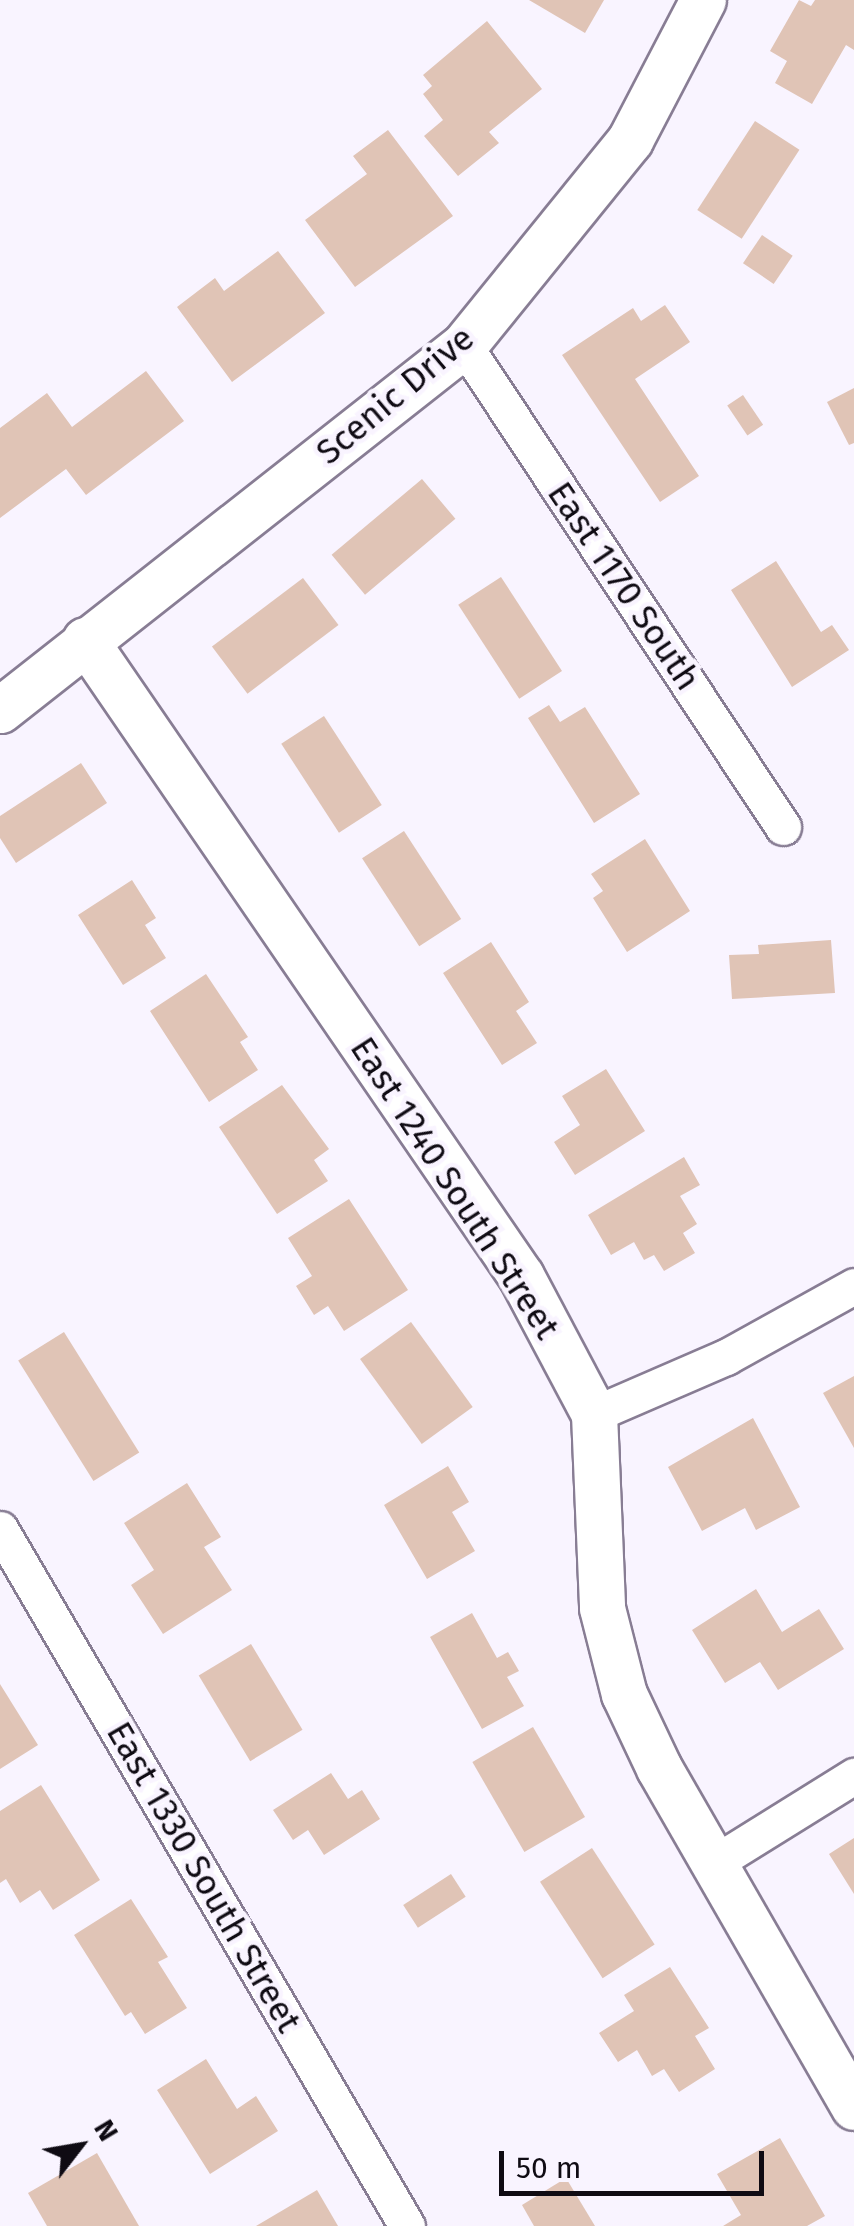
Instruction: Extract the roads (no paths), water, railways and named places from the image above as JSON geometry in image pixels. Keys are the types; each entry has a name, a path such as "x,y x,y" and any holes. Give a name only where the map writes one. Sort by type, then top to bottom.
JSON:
{"street":[{"name":"Scenic Drive","path":"0,710 464,345 630,140 703,0"},
{"name":"East 1170 South","path":"464,345 783,827"},
{"name":"East 1240 South Street","path":"85,640 521,1276 594,1414 602,1608 624,1694 714,1863 854,2107"},
{"path":"594,1414 726,1357 854,1286"},
{"name":"East 1330 South Street","path":"0,1529 407,2226"},
{"path":"714,1863 854,1776"}]}
